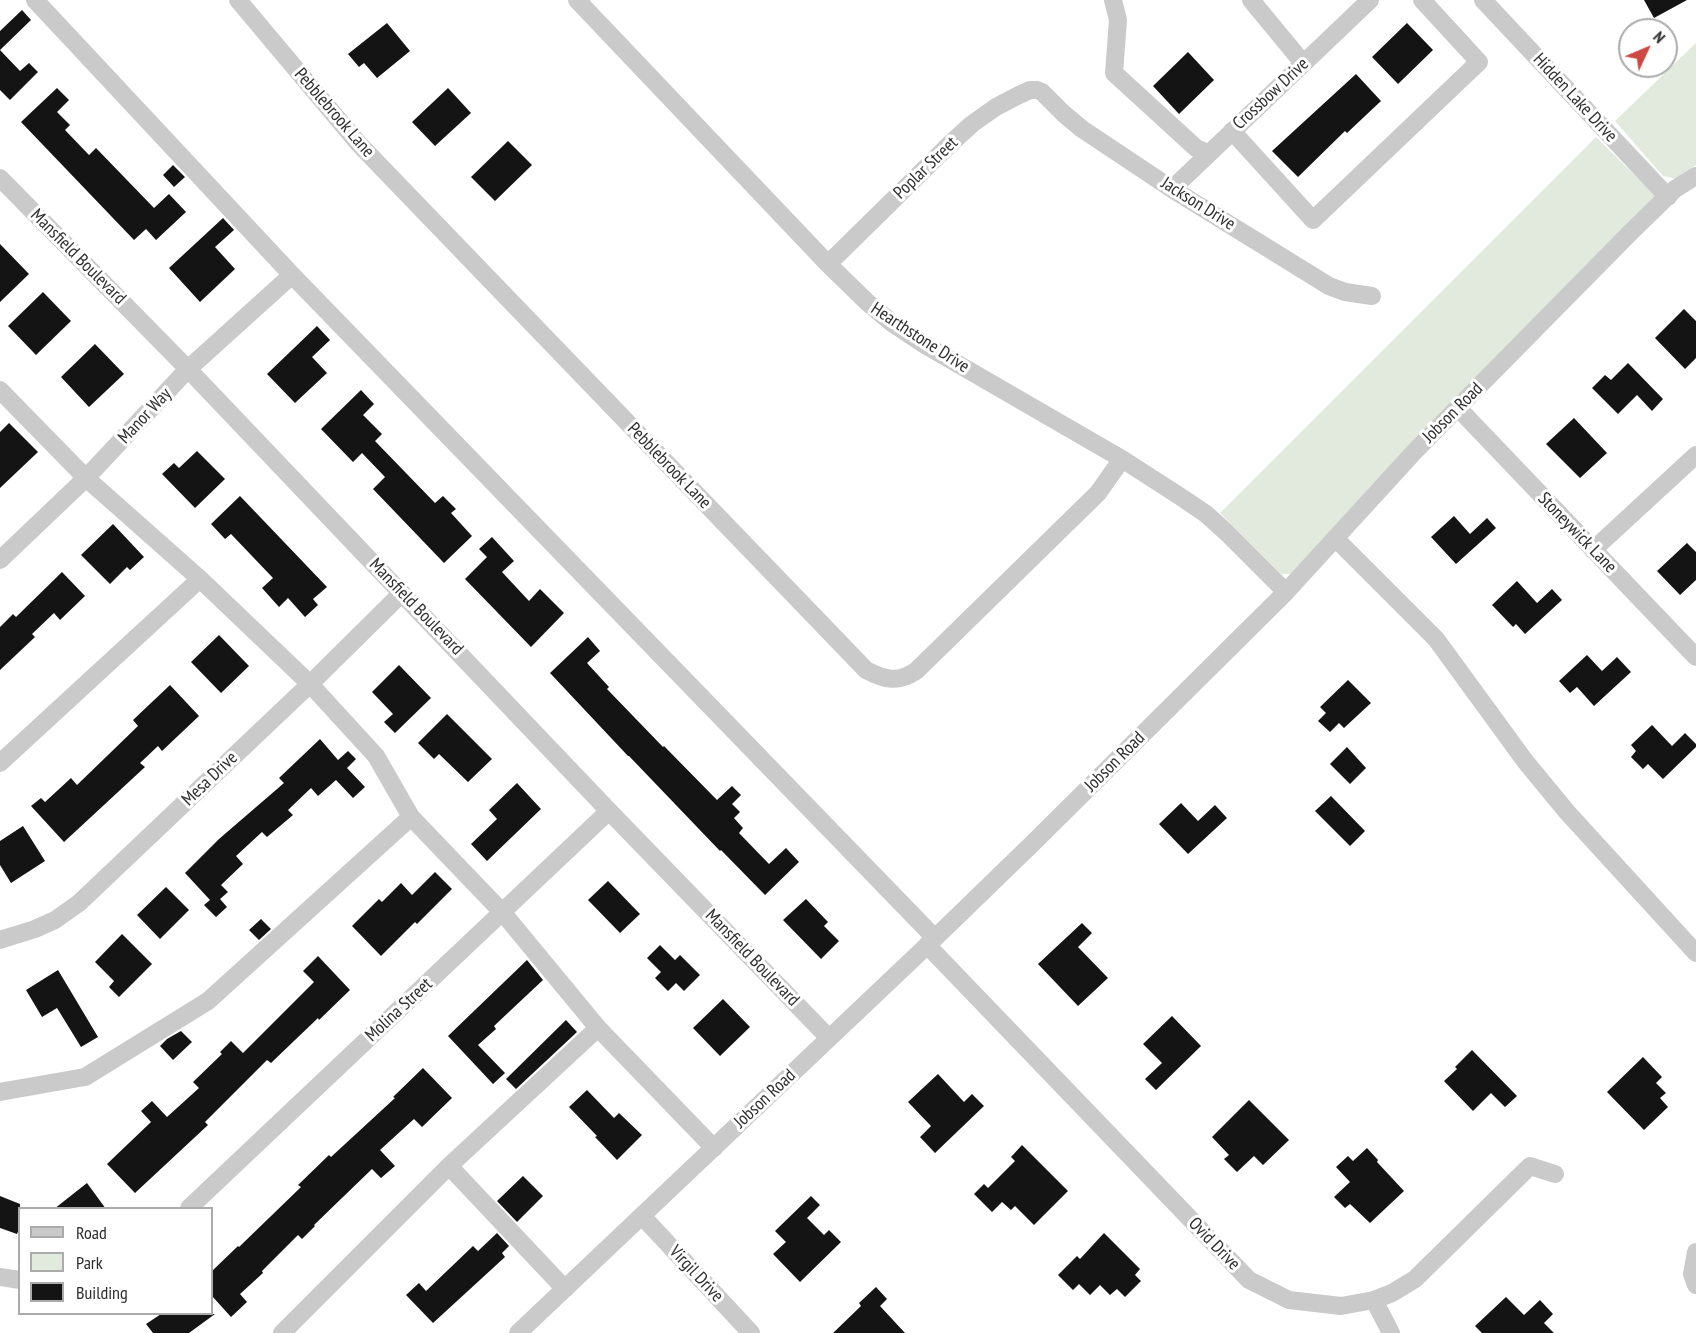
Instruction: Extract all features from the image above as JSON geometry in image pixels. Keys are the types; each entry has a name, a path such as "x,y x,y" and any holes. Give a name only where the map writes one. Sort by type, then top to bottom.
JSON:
{"street":[{"name":"Ovid Drive","path":"35,0 292,275 931,942 1249,1280 1289,1300 1341,1306 1374,1300 1392,1293 1414,1279 1530,1166 1555,1174"},
{"name":"Pebblebrook Lane","path":"238,0 358,143 866,670 880,678 905,678 916,671 1098,493 1122,459"},
{"name":"Hearthstone Drive","path":"577,0 828,264 892,323 925,345 1122,459 1206,514 1286,592"},
{"path":"1113,0 1118,20 1114,73 1196,148 1208,153"},
{"path":"1251,0 1303,63"},
{"name":"Crossbow Drive","path":"1172,189 1370,0"},
{"path":"1232,131 1313,220 1479,62 1422,0"},
{"name":"Hidden Lake Drive","path":"1483,0 1668,196"},
{"name":"Poplar Street","path":"828,264 972,124 1017,96 1030,90 1037,90"},
{"name":"Jackson Drive","path":"1037,90 1082,129 1172,189 1329,286 1345,292 1372,296"},
{"name":"Jobson Road","path":"518,1333 931,942 1286,592 1416,450 1668,196 1696,176"},
{"name":"Mansfield Boulevard","path":"0,178 188,369 609,811 830,1038"},
{"name":"Manor Way","path":"0,560 86,478 188,369 292,275"},
{"path":"0,390 86,478 200,579 310,684 375,756 411,817 503,913 598,1028 714,1148"},
{"name":"Stoneywick Lane","path":"1458,408 1696,657"},
{"path":"1593,550 1696,455"},
{"path":"1335,538 1436,639 1525,761 1567,812 1696,952"},
{"path":"0,763 200,579"},
{"name":"Mesa Drive","path":"0,940 55,920 79,903 310,684 402,593"},
{"name":"Molina Street","path":"191,1207 609,811"},
{"path":"0,1092 85,1077 208,1001 411,817"},
{"path":"282,1333 448,1166 598,1028"},
{"path":"448,1166 565,1289"},
{"name":"Virgil Drive","path":"642,1216 751,1333"},
{"path":"1696,1252 1692,1274 1696,1285"},
{"path":"0,1277 18,1280"},
{"path":"1374,1300 1391,1333"}],"green space":[{"path":"1696,43 1696,165 1677,179 1663,176 1615,121 1660,78 1678,78 1678,60"},
{"path":"1596,137 1658,198 1292,574 1281,574 1220,513"}],"building":[{"path":"1644,0 1687,0 1654,18"},
{"path":"22,10 31,20 0,50 0,31"},
{"path":"387,23 410,51 377,78 364,63 359,67 348,54"},
{"path":"1407,23 1433,50 1398,84 1372,57"},
{"path":"0,50 20,71 29,63 38,72 10,100 0,90"},
{"path":"1188,52 1214,80 1179,114 1153,86"},
{"path":"1356,74 1381,101 1347,133 1345,131 1298,177 1272,151"},
{"path":"57,88 69,100 57,112 70,125 65,130 89,155 96,148 154,208 169,194 186,212 156,240 146,229 134,240 21,122"},
{"path":"448,88 471,113 435,146 412,122"},
{"path":"508,141 532,165 495,201 471,177"},
{"path":"173,165 185,177 174,187 163,175"},
{"path":"223,218 234,230 215,247 235,269 200,302 169,268"},
{"path":"0,244 29,274 0,302"},
{"path":"43,292 71,321 36,355 8,326"},
{"path":"1684,309 1696,321 1696,358 1685,369 1655,338"},
{"path":"317,326 330,340 312,357 327,373 295,403 267,374"},
{"path":"95,344 124,374 89,407 61,377"},
{"path":"1628,363 1663,399 1652,411 1637,395 1618,414 1592,388 1605,375 1611,380"},
{"path":"361,390 374,404 363,415 382,434 375,441 435,503 443,496 456,509 451,513 472,536 444,563 373,489 385,477 362,453 353,462 321,429"},
{"path":"1574,418 1607,453 1580,478 1546,444"},
{"path":"9,423 38,452 0,488 0,432"},
{"path":"197,451 225,479 195,508 162,474 174,463 179,468"},
{"path":"240,496 327,587 313,599 318,605 305,617 288,598 279,607 262,588 273,578 231,534 225,539 211,524"},
{"path":"1454,516 1470,534 1487,518 1496,528 1456,564 1431,537"},
{"path":"113,524 144,557 130,570 127,567 110,584 81,555"},
{"path":"492,537 514,561 502,572 529,601 540,589 564,613 531,647 465,579 487,557 479,549"},
{"path":"1687,543 1696,552 1696,580 1680,595 1657,571"},
{"path":"62,572 85,596 60,620 54,613 32,634 35,637 0,670 0,627 13,614 16,617"},
{"path":"1517,581 1537,603 1552,589 1562,600 1525,634 1516,624 1513,627 1492,605"},
{"path":"219,635 249,666 221,693 191,662"},
{"path":"588,637 600,651 587,663 609,687 607,689 663,747 717,800 732,786 741,795 732,804 740,812 734,818 743,828 739,833 769,864 786,848 799,862 765,895 550,673"},
{"path":"1587,655 1602,671 1617,657 1631,672 1594,706 1577,687 1570,693 1559,681"},
{"path":"399,665 431,698 395,733 384,722 393,714 372,692"},
{"path":"1348,680 1371,703 1344,728 1339,723 1330,732 1318,721 1326,713 1320,707"},
{"path":"170,685 199,716 162,751 158,746 140,763 145,767 64,842 31,806 41,798 45,802 71,778 77,785 138,726 133,720"},
{"path":"447,714 492,759 468,782 439,754 434,759 418,743"},
{"path":"1652,725 1672,746 1685,733 1696,744 1696,747 1663,779 1648,764 1643,769 1631,757 1636,751 1631,745"},
{"path":"320,739 338,760 348,751 356,759 347,768 365,787 353,798 336,780 318,796 311,788 288,810 293,815 267,837 262,832 236,856 243,864 221,885 228,892 220,899 227,907 216,917 204,905 210,900 185,873 219,839 284,783 279,778"},
{"path":"1347,747 1366,768 1350,784 1330,764"},
{"path":"517,783 541,809 487,861 471,844 497,819 489,810"},
{"path":"1331,796 1365,831 1350,846 1315,811"},
{"path":"1181,803 1198,821 1215,805 1227,818 1188,854 1159,824"},
{"path":"23,826 45,861 11,883 0,865 0,841"},
{"path":"435,872 452,889 381,956 352,926 379,899 382,902 401,883 412,895"},
{"path":"608,881 640,914 620,933 588,900"},
{"path":"166,887 189,910 160,939 137,915"},
{"path":"806,899 828,922 824,926 839,941 821,959 783,920"},
{"path":"261,919 271,929 259,940 249,930"},
{"path":"1082,923 1092,933 1078,947 1108,978 1078,1006 1038,964"},
{"path":"122,934 152,964 119,997 109,987 114,981 95,962"},
{"path":"660,945 675,960 680,955 700,975 684,991 676,983 668,991 655,978 661,972 647,958"},
{"path":"318,956 350,990 271,1063 267,1060 205,1122 208,1125 135,1193 107,1164 151,1122 141,1111 152,1101 167,1117 199,1088 193,1082 222,1054 220,1052 231,1041 243,1053 314,982 303,971"},
{"path":"527,960 543,980 494,1026 496,1029 478,1045 505,1073 493,1084 448,1036"},
{"path":"58,970 98,1037 81,1047 57,1008 42,1017 26,990"},
{"path":"723,999 750,1027 720,1056 693,1028"},
{"path":"1172,1016 1201,1046 1156,1090 1145,1079 1162,1063 1143,1044"},
{"path":"566,1020 577,1032 516,1089 506,1079"},
{"path":"181,1031 192,1042 173,1060 160,1046"},
{"path":"1472,1050 1517,1096 1505,1107 1491,1093 1473,1111 1444,1081"},
{"path":"1643,1057 1662,1077 1656,1083 1666,1093 1660,1098 1668,1107 1644,1130 1607,1092"},
{"path":"423,1068 452,1098 422,1127 414,1119 380,1150 395,1166 381,1178 372,1169 302,1239 298,1235 240,1294 247,1302 231,1317 213,1297 213,1270 301,1187 298,1185 329,1155 331,1157 395,1098 393,1097"},
{"path":"938,1074 964,1102 972,1094 984,1106 935,1153 920,1137 931,1126 908,1102"},
{"path":"587,1090 614,1118 619,1113 642,1135 617,1160 569,1107"},
{"path":"1249,1100 1289,1140 1263,1165 1254,1156 1237,1172 1224,1159 1229,1155 1212,1137"},
{"path":"1022,1145 1068,1191 1034,1225 1015,1206 1011,1210 1002,1202 992,1212 974,1194 984,1184 988,1188 1015,1161 1011,1157"},
{"path":"1367,1148 1404,1191 1370,1223 1350,1204 1345,1208 1334,1197 1350,1182 1336,1167 1348,1156 1353,1161"},
{"path":"523,1176 543,1196 517,1222 497,1201"},
{"path":"87,1183 105,1207 57,1207"},
{"path":"0,1196 20,1204 20,1207 18,1207 17,1234 0,1228"},
{"path":"811,1196 820,1205 807,1218 824,1235 829,1230 841,1242 800,1282 773,1254 786,1242 775,1231"},
{"path":"497,1233 509,1246 502,1253 505,1257 433,1323 406,1295 419,1283 426,1291 473,1246 478,1251"},
{"path":"1104,1233 1140,1269 1135,1275 1141,1281 1125,1297 1117,1289 1110,1295 1100,1285 1090,1295 1079,1284 1073,1290 1058,1275 1077,1256 1080,1259"},
{"path":"876,1287 887,1299 880,1306 905,1333 833,1333 861,1306 859,1303"},
{"path":"1506,1297 1524,1315 1540,1300 1553,1314 1544,1323 1554,1333 1482,1333 1475,1326"},
{"path":"215,1314 189,1333 153,1333 146,1324 160,1315"}]}
